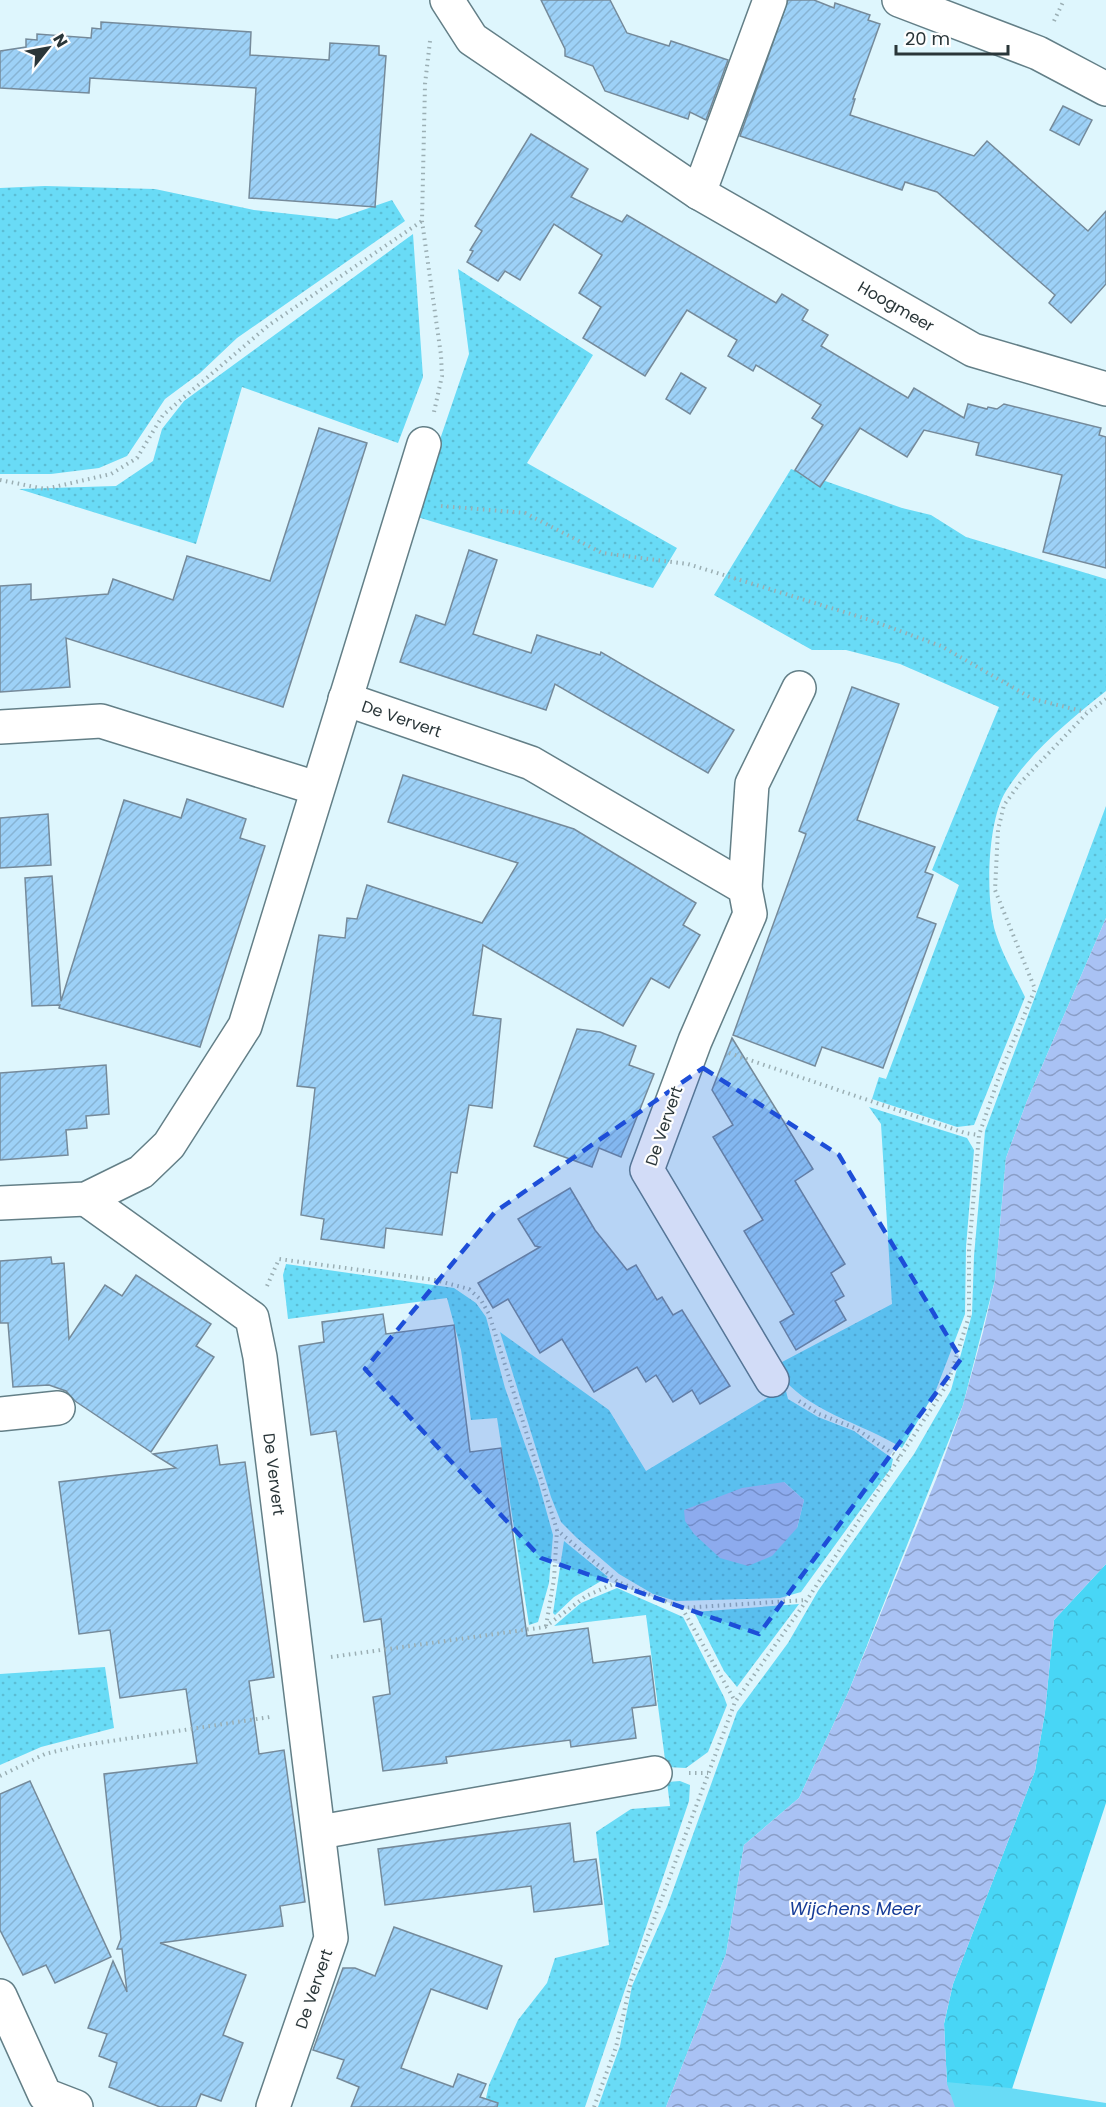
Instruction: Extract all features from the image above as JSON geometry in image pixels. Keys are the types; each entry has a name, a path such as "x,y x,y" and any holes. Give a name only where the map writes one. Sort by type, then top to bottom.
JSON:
{"street":[{"name":"Hoogmeer","path":"447,0 472,39 699,193 972,350 1106,389"},
{"path":"699,193 770,0"},
{"path":"900,0 1038,53 1106,89"},
{"name":"De Ververt","path":"0,1203 86,1199 141,1172 169,1145 245,1026 316,788 424,444"},
{"name":"De Ververt","path":"772,1380 647,1170 695,1041 750,914 746,888 752,784 799,688"},
{"name":"De Ververt","path":"345,699 531,763 746,888"},
{"path":"0,728 101,721 316,788"},
{"path":"86,1199 252,1318"},
{"name":"De Ververt","path":"252,1318 260,1356 332,1938 273,2107"},
{"path":"0,1414 58,1408"},
{"path":"320,1833 655,1773"},
{"path":"0,1996 45,2095 76,2107"}],"path":[{"path":"424,444 439,397 442,376 422,221 425,84 431,31"},
{"path":"0,480 45,489 111,474 136,458 163,415 269,325 422,221"},
{"path":"404,503 525,513 602,553 688,564 870,620 941,646 1033,699 1087,712"},
{"path":"594,2107 616,2047 631,1981 735,1702 807,1600 901,1459 948,1383 969,1316 969,1250 979,1135 1001,1071 1035,989 995,890 998,830 1004,806 1020,783 1087,712 1106,699"},
{"path":"695,1041 979,1135"},
{"path":"252,1318 279,1259 435,1280 470,1289 481,1300 489,1314 557,1530 554,1579 545,1627"},
{"path":"772,1380 792,1397 819,1414 855,1428 901,1459"},
{"path":"557,1530 618,1582 682,1608 807,1600"},
{"path":"297,1662 545,1627 586,1596 618,1582"},
{"path":"682,1608 735,1702"},
{"path":"0,1776 45,1754 78,1746 303,1712"}],"highlighted area":[{"path":"703,1068 839,1155 961,1359 759,1634 541,1558 365,1369 495,1212"}],"shaded area":[{"path":"45,186 155,189 254,210 337,219 392,200 405,221 237,338 200,373 165,399 127,456 99,468 51,474 0,474 0,188"},
{"path":"413,234 423,377 398,443 242,387 196,544 19,489 116,486 153,461 162,429 184,401"},
{"path":"458,269 593,355 527,463 677,548 653,588 414,516 469,354"},
{"path":"791,469 902,508 931,515 966,537 1106,579 1106,691 1065,725 1027,763 1006,791 995,821 989,882 992,920 1002,950 1025,997 974,1125 957,1127 872,1099 879,1077 886,1079 959,885 932,870 999,707 900,664 846,650 812,650 714,595"},
{"path":"1106,806 1106,918 1027,1101 1006,1158 995,1280 963,1405 848,1693 799,1798 744,1845 726,1954 666,2107 598,2107 620,2046 632,1986 667,1907 737,1712 788,1643 818,1591 914,1454 951,1390 972,1314 974,1256 985,1131"},
{"path":"869,1107 967,1138 974,1150 966,1247 965,1314 936,1390 902,1448 818,1407 789,1385 777,1371 782,1362 892,1304 881,1124"},
{"path":"286,1264 454,1288 476,1303 486,1317 505,1388 538,1481 553,1535 549,1583 538,1622 529,1625 497,1418 471,1420 461,1350 447,1298 288,1319 283,1275"},
{"path":"500,1332 609,1410 646,1471 785,1387 788,1399 818,1417 854,1431 893,1459 891,1468 801,1592 780,1598 676,1601 653,1594 619,1574 577,1538 561,1522 551,1497","holes":["784,1482 804,1500 797,1528"]},
{"path":"564,1541 608,1577 574,1597 555,1615 553,1613"},
{"path":"617,1588 683,1617 724,1697 727,1705 708,1752 686,1768 666,1767 646,1615 554,1626 581,1603"},
{"path":"799,1604 737,1687 724,1671 694,1612"},
{"path":"105,1667 114,1728 41,1747 0,1765 0,1674"},
{"path":"680,1781 690,1785 689,1801 585,2107 484,2107 489,2085 518,2020 547,1983 555,1958 609,1945 596,1832 631,1809 670,1806 667,1782"},
{"path":"946,2082 1010,2088 1106,2103 1106,2107 954,2107"}],"green space":[{"path":"1106,1564 1106,1803 1012,2089 1106,2107 955,2107 947,2084 944,2024 953,1984 1035,1771 1045,1712 1054,1620"}],"water":[{"name":"Wijchens Meer","path":"1106,918 1106,1564 1054,1620 1045,1712 1035,1771 953,1984 944,2023 947,2084 955,2107 666,2107 726,1954 744,1845 799,1798 848,1693 937,1477 963,1405 995,1280 1006,1158 1027,1101"},
{"path":"784,1482 804,1500 797,1528 772,1556 748,1566 720,1558 694,1534 685,1521 684,1510 742,1488"}],"building":[{"path":"541,0 610,0 627,33 669,46 671,41 728,60 706,120 690,112 688,119 605,91 593,66 565,56 565,49"},
{"path":"788,0 814,0 834,8 835,3 870,15 868,20 880,24 853,99 855,99 850,115 974,156 987,141 1088,231 1106,211 1106,284 1071,323 1049,303 1055,295 937,192 905,182 902,190 740,136"},
{"path":"101,22 251,32 250,55 329,60 330,43 379,46 379,55 386,56 375,207 249,198 256,88 90,78 89,93 0,88 0,51 26,47 26,39 37,40 37,34 91,38 92,28 101,29"},
{"path":"1063,106 1092,120 1079,145 1050,130"},
{"path":"531,134 588,169 571,197 622,222 627,215 776,303 782,294 808,310 802,320 828,335 821,346 908,398 914,388 964,418 968,404 997,409 1004,404 1101,428 1099,435 1106,437 1106,568 1043,552 1062,475 976,455 979,443 924,430 907,457 860,428 820,487 795,470 823,425 812,418 821,405 756,365 753,371 728,356 737,340 687,310 645,376 583,338 601,307 579,293 602,255 554,224 520,280 505,271 498,281 467,262 473,251 470,250 482,231 475,226"},
{"path":"681,373 706,388 690,414 666,399"},
{"path":"319,428 367,443 283,707 66,638 70,687 0,692 0,586 31,584 31,600 108,594 113,579 173,600 187,556 270,581"},
{"path":"469,550 497,560 473,634 531,653 537,635 600,655 601,652 734,730 708,773 555,684 546,710 400,662 416,615 445,625"},
{"path":"852,687 899,704 857,820 935,847 925,872 933,875 917,917 936,924 883,1068 822,1047 815,1066 733,1035 806,834 799,831"},
{"path":"403,775 574,829 696,903 683,925 700,935 669,988 651,978 623,1026 483,945 473,1015 501,1019 492,1108 469,1105 457,1173 451,1172 442,1235 386,1228 384,1248 321,1239 324,1219 301,1215 315,1088 297,1086 319,935 345,938 347,918 357,919 367,885 482,923 518,863 388,822"},
{"path":"187,799 246,819 240,838 265,846 200,1047 59,1008 60,1005 32,1006 25,878 52,876 61,1001 124,800 181,818"},
{"path":"48,814 51,865 0,868 0,818"},
{"path":"577,1029 600,1032 636,1046 629,1065 654,1074 621,1157 599,1148 592,1167 534,1146"},
{"path":"732,1038 813,1169 795,1181 845,1264 831,1273 844,1296 835,1301 846,1320 796,1350 780,1322 794,1314 744,1231 763,1220 713,1137 733,1125 712,1090"},
{"path":"106,1065 109,1114 86,1116 87,1128 66,1130 68,1155 0,1160 0,1073"},
{"path":"570,1188 595,1230 627,1270 636,1265 657,1300 662,1297 673,1315 682,1310 730,1386 700,1404 692,1390 673,1402 656,1375 646,1382 637,1367 594,1392 562,1339 540,1353 508,1299 493,1308 478,1283 540,1247 535,1246 518,1219"},
{"path":"51,1257 52,1264 64,1263 69,1339 105,1285 122,1296 136,1275 211,1324 196,1346 214,1357 151,1452 75,1401 66,1391 49,1385 13,1387 8,1323 0,1323 0,1261"},
{"path":"383,1314 386,1334 454,1325 470,1452 501,1448 527,1636 588,1628 593,1663 650,1656 656,1705 632,1708 636,1738 571,1747 570,1740 446,1757 447,1763 383,1771 373,1697 390,1694 381,1619 364,1622 336,1431 311,1435 299,1346 324,1342 322,1322"},
{"path":"217,1445 220,1465 245,1462 274,1677 249,1681 259,1754 284,1750 305,1902 280,1906 283,1926 160,1943 246,1975 223,2035 243,2043 221,2101 201,2094 196,2107 160,2107 109,2087 117,2063 99,2056 107,2034 88,2028 113,1961 127,1992 122,1949 117,1949 121,1939 104,1774 197,1763 186,1689 120,1698 110,1630 79,1634 59,1482 176,1468 153,1454"},
{"path":"30,1781 111,1957 55,1983 46,1965 23,1975 0,1930 0,1794"},
{"path":"570,1823 574,1862 596,1859 602,1904 534,1912 531,1886 385,1905 378,1849"},
{"path":"394,1927 502,1966 487,2009 431,1989 401,2068 453,2087 458,2074 486,2084 480,2097 498,2103 497,2107 351,2107 359,2087 337,2078 344,2060 313,2050 343,1968 355,1968 375,1976"}]}
